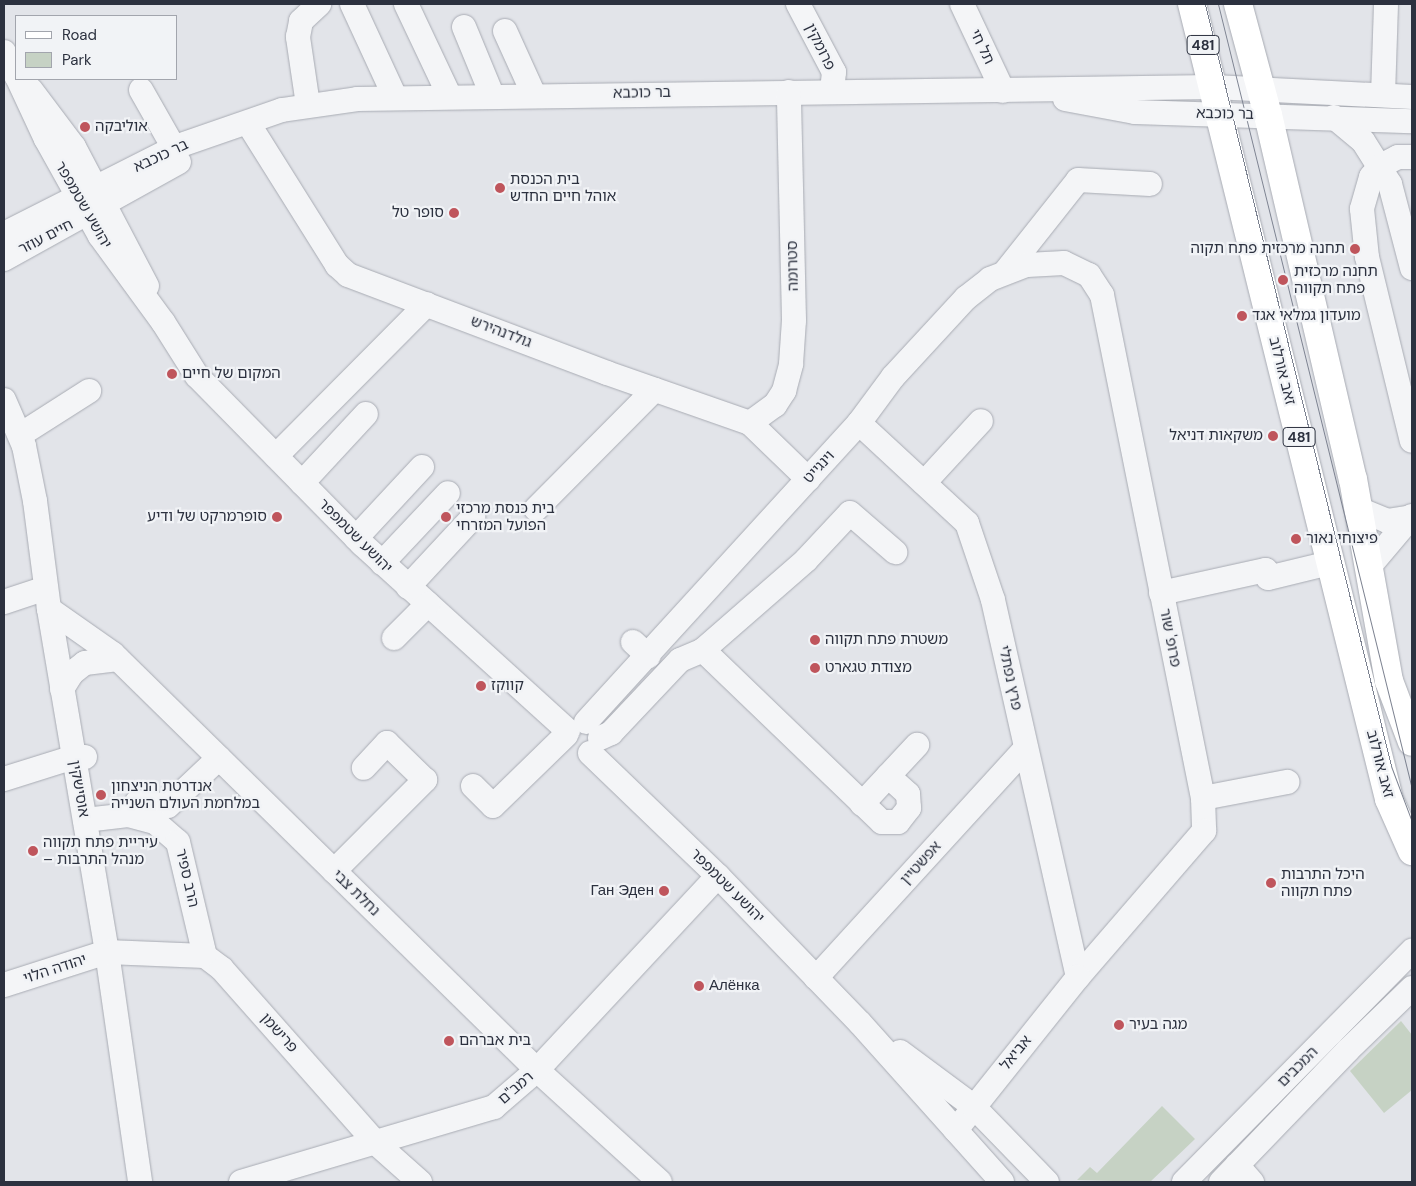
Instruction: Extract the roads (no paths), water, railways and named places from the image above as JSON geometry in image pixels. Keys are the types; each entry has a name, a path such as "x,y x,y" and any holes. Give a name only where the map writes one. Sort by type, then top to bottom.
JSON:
{"main road":[{"name":"זאב אורלוב","path":"1192,4 1330,563 1373,762 1412,851"},
{"path":"1238,4 1268,115 1375,582 1389,681 1412,742"}],"street":[{"path":"308,105 294,21 319,4"},
{"path":"352,4 395,97"},
{"path":"406,4 448,95"},
{"name":"פרומקין","path":"798,4 834,72 832,91"},
{"name":"תל חי","path":"962,4 1003,91"},
{"path":"1383,96 1386,4"},
{"path":"464,27 492,95"},
{"path":"505,32 534,94"},
{"name":"יהושע שטמפפר","path":"20,80 163,322 197,376 382,563 582,736 860,1023 1002,1182"},
{"name":"בר כוכבא","path":"92,201 174,148 282,110 308,105 395,97 832,91 1040,91 1214,87 1412,97"},
{"path":"141,90 174,148"},
{"name":"בר כוכבא","path":"1040,91 1092,105 1135,112 1412,121"},
{"name":"סטרומה","path":"750,423 775,405 784,390 791,364 794,320 789,92"},
{"path":"1334,117 1363,141 1380,166 1392,191 1412,268"},
{"name":"בר כוכבא","path":"92,201 248,123"},
{"name":"גולדנהירש","path":"248,123 337,265 363,282 750,423 808,479"},
{"path":"1412,157 1398,157 1380,166 1366,190 1362,231 1412,441"},
{"path":"1006,271 1078,180 1150,184"},
{"name":"יהושע שטמפפר","path":"92,201 100,236 163,322"},
{"name":"חיים עוזר","path":"4,259 65,228 92,201"},
{"name":"חיים עוזר","path":"4,234 92,201"},
{"path":"65,228 81,226 100,236"},
{"name":"וינגייט","path":"582,736 641,649 808,479 860,423 893,377 966,298 1006,271 1048,262 1077,267"},
{"name":"פרופ' שור","path":"1077,267 1089,274 1102,295 1203,798 1204,831 1078,977"},
{"path":"276,456 427,304"},
{"path":"18,430 86,387"},
{"path":"533,506 650,388"},
{"name":"אוסישקין","path":"4,400 18,430 35,501 47,599 62,688 79,757 85,820 107,952 140,1182"},
{"path":"302,483 366,414"},
{"path":"924,483 981,421"},
{"name":"פרץ נפתלי","path":"860,423 967,524 993,600 1025,749 1078,977"},
{"path":"356,538 422,467"},
{"path":"382,563 448,494"},
{"path":"1358,509 1387,521 1412,516"},
{"path":"474,786 493,806 582,736 611,733 680,660 703,650 806,560 850,513 895,552"},
{"path":"1375,582 1412,516"},
{"path":"408,587 474,517"},
{"path":"1161,593 1266,570 1268,578 1330,563"},
{"path":"4,602 47,599"},
{"name":"נחלת צבי","path":"47,599 118,659 538,1070 660,1182"},
{"path":"394,638 428,604"},
{"path":"703,650 882,822 898,822 908,808 908,794 888,776"},
{"path":"62,688 72,673 85,663 118,659"},
{"path":"334,871 424,780 387,743 364,768"},
{"path":"862,804 917,745"},
{"name":"אפשטיין","path":"816,978 1025,749"},
{"path":"4,779 79,757"},
{"path":"137,802 168,806 219,758"},
{"path":"1203,798 1287,782"},
{"name":"הרב ספיר","path":"85,820 128,815 155,822 178,842 205,956"},
{"name":"רמב\"ם","path":"241,1182 494,1108 538,1070 718,876"},
{"name":"המכבים","path":"1184,1182 1412,951"},
{"path":"107,952 205,956"},
{"name":"יהודה הלוי","path":"4,985 107,952"},
{"name":"פרישמן","path":"205,956 222,969 376,1143 420,1182"},
{"name":"אביאל","path":"956,1130 973,1106 1078,977"},
{"name":"המכבים","path":"1221,1182 1245,1174 1412,988"},
{"name":"יהושע שטמפפר","path":"860,1023 973,1106 1047,1182"},
{"path":"333,1156 345,1139 350,1113"},
{"path":"403,1166 405,1140 416,1131"}],"tram line":[{"path":"1205,4 1391,766 1412,822"},
{"path":"1218,4 1412,789"}],"place":[{"name":"אוליבקה","path":"85,127"},
{"name":"בית הכנסת אוהל חיים החדש","path":"500,188"},
{"name":"סופר טל","path":"454,213"},
{"name":"תחנה מרכזית פתח תקוה","path":"1355,249"},
{"name":"תחנה מרכזית פתח תקווה","path":"1283,280"},
{"name":"מועדון גמלאי אגד","path":"1242,316"},
{"name":"המקום של חיים","path":"172,374"},
{"name":"משקאות דניאל","path":"1273,436"},
{"name":"סופרמרקט של ודיע","path":"277,517"},
{"name":"בית כנסת מרכזי הפועל המזרחי","path":"446,517"},
{"name":"פיצוחי נאור","path":"1296,539"},
{"name":"משטרת פתח תקווה","path":"815,640"},
{"name":"מצודת טגארט","path":"815,668"},
{"name":"קווקז","path":"481,686"},
{"name":"אנדרטת הניצחון במלחמת העולם השנייה","path":"101,795"},
{"name":"עיריית פתח תקווה – מנהל התרבות","path":"33,851"},
{"name":"היכל התרבות פתח תקווה","path":"1271,883"},
{"name":"Ган Эден","path":"664,891"},
{"name":"Алёнка","path":"699,986"},
{"name":"מגה בעיר","path":"1119,1025"},
{"name":"בית אברהם","path":"449,1041"}]}
